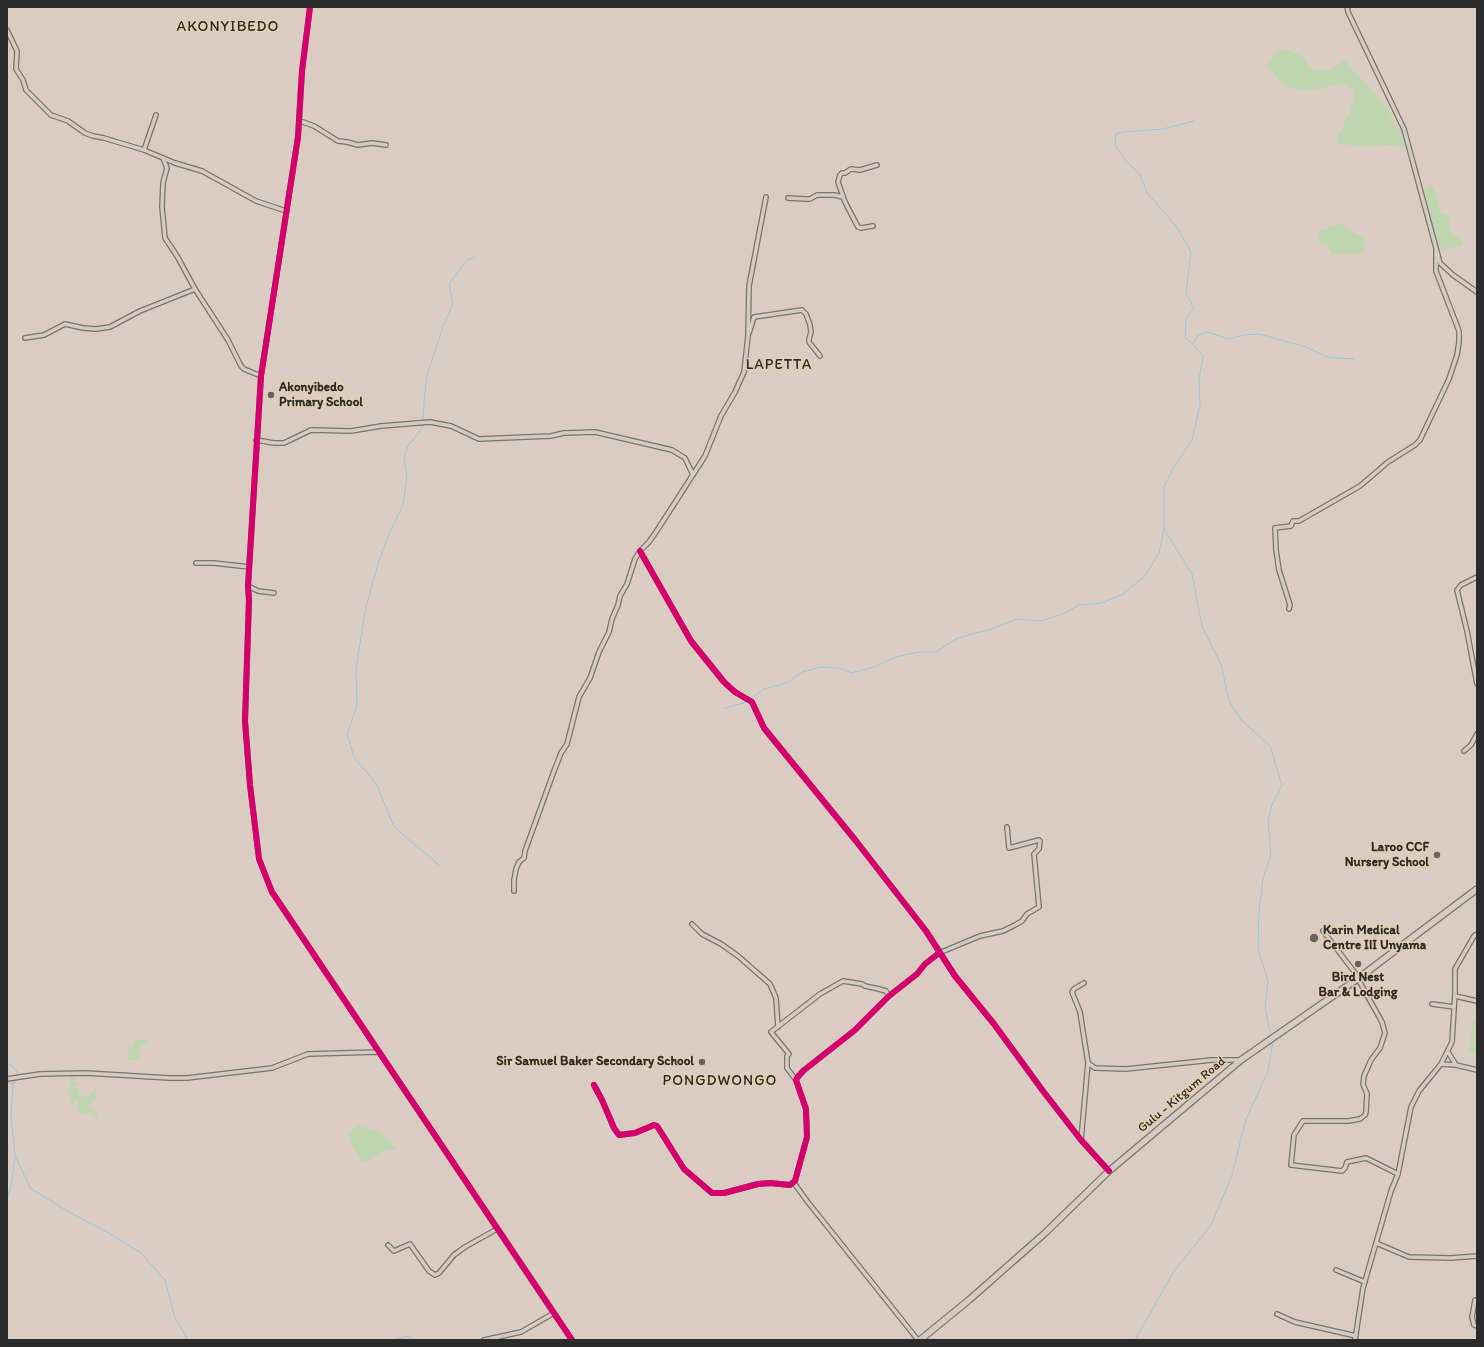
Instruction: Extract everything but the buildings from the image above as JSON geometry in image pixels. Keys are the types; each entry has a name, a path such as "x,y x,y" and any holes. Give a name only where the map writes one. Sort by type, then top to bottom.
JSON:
{"main road":[{"name":"Gulu - Kitgum Road","path":"919,1340 969,1300 1038,1239 1109,1171 1241,1060 1358,978 1477,889"}],"street":[{"path":"310,7 302,71 300,121 261,376 256,440 248,586 249,600 245,721 259,859 272,892 378,1052 459,1169 497,1229 572,1340"},
{"path":"1347,7 1348,12 1404,129 1440,263 1477,292"},
{"path":"7,30 17,51 16,69 23,80 26,90 51,115 68,121 85,133 93,136 144,150 175,163 202,171 256,202 286,211"},
{"path":"144,150 156,115"},
{"path":"300,121 314,126 338,141 358,145 372,143 386,145"},
{"path":"163,158 167,166 163,183 162,207 164,235 195,290 226,338 241,366 244,369 261,376"},
{"path":"167,166 175,163"},
{"path":"873,226 858,227 850,214 838,186 840,175 851,169 860,170 877,164"},
{"path":"788,198 806,200 817,195 843,196"},
{"path":"514,892 516,868 519,862 524,858 524,851 554,771 561,753 567,744 579,697 590,678 599,652 609,632 620,596 627,584 631,569 640,551 656,532 706,456 720,416 735,392 744,372 748,336 749,286 766,197"},
{"path":"1289,609 1290,604 1279,570 1275,528 1291,526 1292,521 1299,521 1360,486 1388,462 1415,445 1420,440 1449,379 1457,355 1459,331 1436,271 1436,250"},
{"path":"25,338 44,335 65,324 96,329 110,327 140,311 195,290"},
{"path":"748,336 754,317 802,310 806,314 810,325 809,342 820,356"},
{"path":"256,440 284,444 311,430 351,431 415,422 430,422 451,426 479,439 551,436 564,433 597,433 672,450 685,458 693,474"},
{"path":"640,551 691,641 724,682 735,692 752,702 764,728 856,841 926,931 955,976 994,1024 1043,1091 1109,1171"},
{"path":"196,563 214,563 249,567"},
{"path":"1477,577 1461,585 1457,590 1467,631 1477,684"},
{"path":"248,586 258,591 274,593"},
{"path":"1464,751 1471,746 1477,734"},
{"path":"796,1080 803,1071 855,1030 889,996 917,974 929,960 939,953 980,936 1003,931 1015,926 1022,921 1027,914 1039,907 1034,854 1039,850 1040,841 1038,840 1009,848 1007,827"},
{"path":"692,924 702,934 731,950 770,984 776,998 778,1027"},
{"path":"1323,931 1358,978 1382,1022 1385,1033 1380,1048 1371,1060 1364,1076 1363,1084 1367,1094 1365,1115 1360,1119 1348,1121 1303,1121 1294,1135 1290,1165 1342,1171 1347,1162 1366,1158 1398,1174"},
{"path":"1277,1314 1295,1322 1355,1338 1365,1282 1391,1191 1398,1174 1411,1107 1419,1091 1441,1064 1452,1042 1455,969 1474,936 1477,934"},
{"path":"794,1183 806,1137 806,1108 796,1080 787,1068 787,1056 789,1054 771,1032 824,991 843,981 879,989 886,992 889,996"},
{"path":"1082,1140 1088,1063 1080,1012 1072,992 1084,983"},
{"path":"1455,996 1477,1001"},
{"path":"1432,1004 1454,1007"},
{"path":"7,1079 40,1074 86,1073 162,1078 187,1078 272,1068 308,1054 378,1052"},
{"path":"1448,1052 1456,1065"},
{"path":"1088,1063 1095,1068 1126,1069 1212,1060 1241,1060"},
{"path":"1441,1064 1456,1065 1477,1070"},
{"path":"594,1085 614,1128 620,1135 635,1133 654,1125 657,1126 684,1169 712,1193 724,1193 758,1184 770,1183 788,1185 794,1183"},
{"path":"794,1183 919,1340"},
{"path":"388,1245 394,1251 410,1244 429,1271 435,1275 439,1273 454,1255 464,1247 497,1229"},
{"path":"1376,1243 1409,1257 1452,1258 1477,1256"},
{"path":"1336,1270 1365,1282"},
{"path":"1475,1300 1472,1317 1474,1325 1477,1326"},
{"path":"484,1340 521,1332 554,1313"}],"green space":[{"path":"1279,49 1290,51 1306,58 1309,69 1329,71 1344,60 1388,108 1397,129 1408,133 1412,149 1388,145 1364,147 1335,143 1350,111 1355,91 1341,83 1311,91 1287,88 1266,65"},
{"path":"1431,184 1437,196 1440,212 1450,216 1450,233 1463,240 1463,245 1438,251 1422,191"},
{"path":"1343,223 1348,230 1364,237 1364,254 1331,254 1327,245 1319,244 1318,231"},
{"path":"1473,1021 1477,1021 1477,1054 1468,1053"},
{"path":"143,1039 149,1041 147,1046 141,1044 138,1060 127,1060 129,1045 133,1047 137,1040"},
{"path":"73,1075 74,1081 80,1084 75,1085 80,1097 89,1096 93,1093 94,1088 97,1088 97,1097 89,1105 90,1108 91,1107 99,1114 99,1119 89,1113 86,1115 76,1111 78,1101 74,1100 71,1106 69,1104 71,1098 67,1088 70,1085 70,1076"},
{"path":"358,1125 382,1133 398,1150 389,1149 368,1161 363,1162 348,1139 349,1132"}],"waterway":[{"path":"1194,121 1163,129 1123,132 1116,134 1115,145 1125,160 1139,173 1148,194 1176,226 1191,252 1186,293 1194,308 1186,318 1185,338 1193,344 1203,356 1199,380 1200,405 1192,440 1174,467 1164,487 1164,529 1192,574 1202,626 1221,664 1229,701 1241,720 1270,746 1282,785 1272,805 1268,821 1271,854 1263,878 1259,911 1258,949 1268,981 1265,1008 1270,1032"},
{"path":"423,422 427,376 442,329 453,304 449,284 467,260 475,257"},
{"path":"1194,343 1198,335 1207,332 1228,339 1244,335 1259,334 1306,347 1327,357 1354,359"},
{"path":"423,425 408,446 404,457 407,476 403,505 389,534 379,560 365,611 356,669 357,705 347,734 354,757 377,785 394,827 439,865"},
{"path":"725,708 747,702 764,689 787,683 802,672 821,667 839,668 852,673 874,667 896,657 918,652 936,652 956,639 992,629 1017,619 1041,621 1063,614 1079,605 1102,603 1123,594 1145,576 1159,553 1164,529"},
{"path":"1135,1340 1174,1271 1211,1225 1232,1175 1245,1122 1268,1071 1273,1041"},
{"path":"7,1063 12,1066 17,1072 17,1075"},
{"path":"12,1086 17,1079"},
{"path":"13,1081 11,1117 15,1155 30,1188 140,1252 165,1280 175,1318 188,1340"},
{"path":"7,1199 11,1186 15,1157"},
{"path":"394,1340 408,1336 412,1340"}],"cycle path":[{"path":"310,7 302,71 298,137 261,376 248,586 249,600 245,721 250,785 259,859 272,892 572,1340"},
{"path":"640,551 691,641 724,682 735,692 752,702 764,728 856,841 926,931 955,976 994,1024 1043,1091 1081,1140 1109,1171"},
{"path":"594,1085 614,1128 619,1135 635,1133 654,1125 657,1126 684,1169 712,1193 724,1193 758,1184 770,1183 790,1185 795,1181 807,1137 806,1109 796,1080 797,1078 803,1071 855,1030 889,996 917,974 925,964 939,953"}],"place":[{"name":"Akonyibedo Primary School","path":"271,395"},
{"name":"Laroo CCF Nursery School","path":"1437,855"},
{"name":"Karin Medical Centre III Unyama","path":"1314,938"},
{"name":"Bird Nest Bar & Lodging","path":"1358,964"},
{"name":"Sir Samuel Baker Secondary School","path":"702,1062"}],"district":[{"name":"AKONYIBEDO","path":"228,27"},
{"name":"LAPETTA","path":"779,365"},
{"name":"PONGDWONGO","path":"720,1081"}]}
